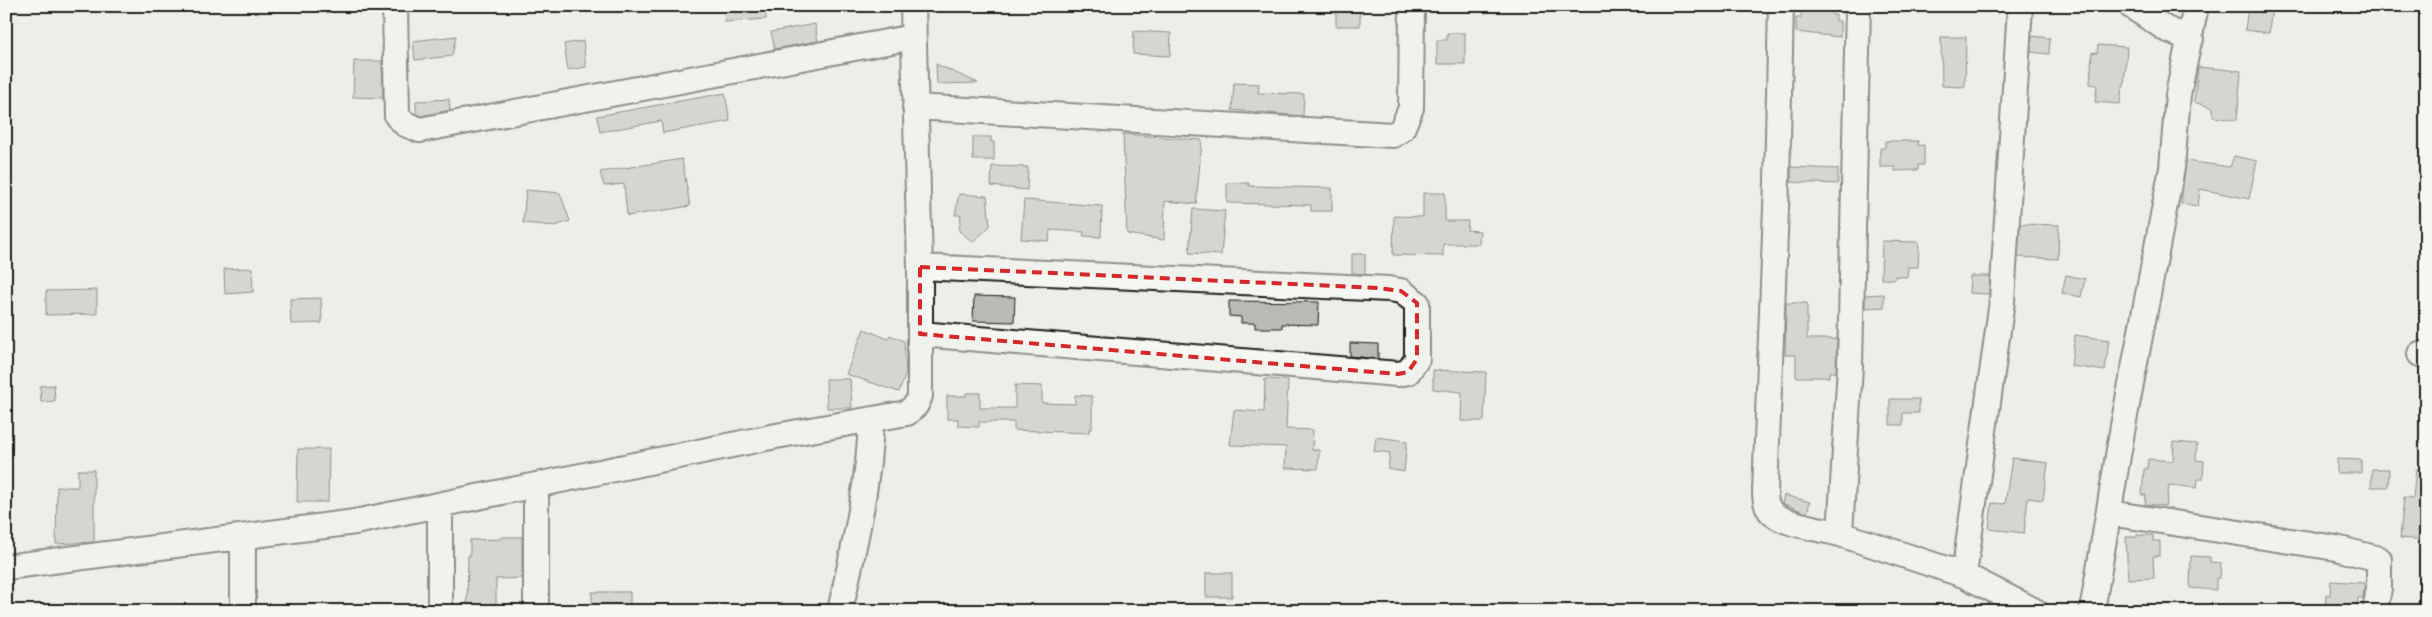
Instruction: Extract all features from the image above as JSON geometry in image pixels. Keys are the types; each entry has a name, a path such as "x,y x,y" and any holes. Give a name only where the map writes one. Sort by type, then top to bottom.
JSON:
{"street":[{"path":"394,6 397,116 404,124 420,130 913,37"},
{"path":"6,567 243,538 355,522 776,436 907,413 916,405 920,396 920,267 913,6"},
{"path":"916,107 1393,134 1402,128 1411,108 1412,6"},
{"path":"1781,6 1766,505 1771,513 1780,519 1840,534 1964,576 2035,611"},
{"path":"1840,534 1850,366 1858,6"},
{"path":"1964,576 2002,301 2020,6"},
{"path":"2131,6 2166,30 2191,39"},
{"path":"2092,611 2108,513 2172,168 2178,95 2191,39 2196,6"},
{"path":"920,267 1401,291 1416,304 1417,359 1408,372 1398,374 920,334"},
{"path":"840,611 863,504 870,449 871,420"},
{"path":"536,486 536,611"},
{"path":"440,505 440,611"},
{"path":"2108,513 2336,548 2379,559 2379,588 2375,611"},
{"path":"243,538 243,611"}],"highlighted area":[{"path":"920,267 1378,288 1401,291 1417,303 1417,359 1408,372 1398,374 920,334"}],"building":[{"path":"724,6 765,6 766,19 725,22"},
{"path":"1336,6 1360,6 1360,26 1336,26"},
{"path":"2248,6 2272,6 2269,33 2245,30"},
{"path":"1801,7 1832,8 1832,15 1836,15 1836,21 1840,21 1840,37 1796,32 1796,18 1801,18"},
{"path":"815,24 818,41 775,49 771,32"},
{"path":"1134,31 1171,33 1170,56 1133,54"},
{"path":"1447,33 1465,33 1465,64 1437,64 1437,40 1447,40"},
{"path":"456,36 452,56 415,60 413,41"},
{"path":"2032,36 2050,38 2049,54 2031,52"},
{"path":"1941,37 1966,37 1965,87 1942,86"},
{"path":"583,41 586,67 568,70 564,44"},
{"path":"2098,45 2127,47 2124,87 2122,87 2120,104 2095,102 2097,85 2090,84 2092,52 2097,53"},
{"path":"354,61 382,61 383,98 353,97"},
{"path":"936,64 978,83 937,84"},
{"path":"2198,67 2241,71 2237,120 2213,117 2213,108 2194,102"},
{"path":"1234,83 1259,84 1258,93 1304,94 1303,116 1232,110"},
{"path":"725,93 730,121 663,133 661,121 600,132 597,116"},
{"path":"449,99 450,110 421,116 416,114 416,101"},
{"path":"1123,134 1202,140 1196,204 1165,201 1164,240 1127,234"},
{"path":"973,137 991,137 991,142 994,142 994,160 973,160"},
{"path":"1885,141 1918,141 1918,146 1924,145 1924,165 1918,165 1918,170 1895,171 1895,167 1880,167 1880,148 1885,148"},
{"path":"2234,156 2257,161 2249,199 2200,189 2198,206 2181,204 2186,161 2230,167"},
{"path":"682,159 690,206 627,216 624,184 604,186 600,172"},
{"path":"992,166 1028,167 1027,190 991,186"},
{"path":"1791,167 1838,169 1838,184 1791,182"},
{"path":"1227,183 1249,183 1249,186 1332,188 1332,211 1311,211 1311,205 1227,203"},
{"path":"526,190 560,193 570,221 555,226 523,223"},
{"path":"1423,193 1445,193 1445,221 1468,221 1467,230 1480,231 1479,244 1443,244 1443,256 1393,255 1394,216 1423,217"},
{"path":"959,194 987,196 990,226 973,242 959,231 961,215 955,215"},
{"path":"1024,200 1102,206 1101,237 1083,236 1084,232 1050,230 1049,241 1021,239"},
{"path":"1193,209 1225,211 1221,255 1189,253"},
{"path":"2020,224 2059,225 2058,259 2018,257"},
{"path":"1882,241 1919,242 1918,267 1908,267 1907,277 1895,276 1895,279 1881,279"},
{"path":"1352,254 1365,254 1365,274 1352,273"},
{"path":"252,268 253,292 225,294 224,269"},
{"path":"2066,275 2085,279 2081,297 2062,293"},
{"path":"1970,276 1990,276 1989,294 1969,293"},
{"path":"97,290 97,314 46,315 46,291"},
{"path":"1884,294 1884,307 1865,308 1865,295"},
{"path":"974,296 1015,297 1014,322 973,321"},
{"path":"321,298 322,323 291,324 290,299"},
{"path":"1229,301 1319,302 1318,325 1282,324 1282,328 1255,328 1255,323 1241,323 1241,317 1229,316"},
{"path":"1786,303 1807,303 1807,339 1837,339 1836,372 1829,372 1829,377 1796,377 1796,355 1785,355"},
{"path":"864,329 888,339 890,335 904,341 906,374 899,392 846,374"},
{"path":"2075,335 2109,340 2105,371 2071,366"},
{"path":"1350,343 1378,344 1378,359 1350,356"},
{"path":"1433,370 1486,372 1484,421 1461,421 1462,392 1433,389"},
{"path":"826,379 850,379 852,408 827,408"},
{"path":"1265,379 1288,380 1286,429 1313,430 1312,450 1319,450 1318,469 1285,468 1286,447 1230,445 1234,410 1264,412"},
{"path":"54,385 55,401 41,402 40,386"},
{"path":"1015,385 1042,386 1042,403 1075,404 1075,395 1092,396 1092,429 1089,429 1089,433 1014,430 1014,422 979,422 979,427 958,426 958,419 947,419 947,396 966,396 966,393 980,393 980,408 1015,408"},
{"path":"1890,399 1919,399 1919,413 1903,413 1903,425 1890,425"},
{"path":"1376,437 1407,441 1404,472 1388,469 1390,453 1374,451"},
{"path":"2174,442 2197,444 2196,460 2204,461 2203,479 2198,479 2197,488 2169,485 2166,506 2145,504 2146,495 2142,495 2144,469 2147,469 2148,459 2173,461"},
{"path":"298,449 329,449 328,502 297,502"},
{"path":"2012,458 2048,463 2043,500 2028,498 2024,533 1989,529 1992,503 2005,504"},
{"path":"2337,459 2361,460 2361,473 2337,473"},
{"path":"2372,469 2389,469 2388,487 2371,487"},
{"path":"2416,469 2426,469 2426,540 2400,538 2404,497 2413,498"},
{"path":"78,470 94,470 94,542 56,544 57,487 78,487"},
{"path":"1784,495 1810,502 1807,513 1782,503"},
{"path":"2137,535 2153,535 2153,541 2160,541 2160,556 2153,556 2154,578 2128,579 2126,537 2137,537"},
{"path":"501,537 522,537 522,578 496,579 496,611 467,609 470,540 501,539"},
{"path":"2191,556 2210,557 2210,562 2221,563 2220,578 2216,578 2216,590 2190,588"},
{"path":"1206,573 1232,573 1232,597 1206,597"},
{"path":"2331,581 2364,583 2363,598 2358,598 2357,611 2325,611 2326,594 2330,595"},
{"path":"592,592 630,592 630,611 592,611"}]}
